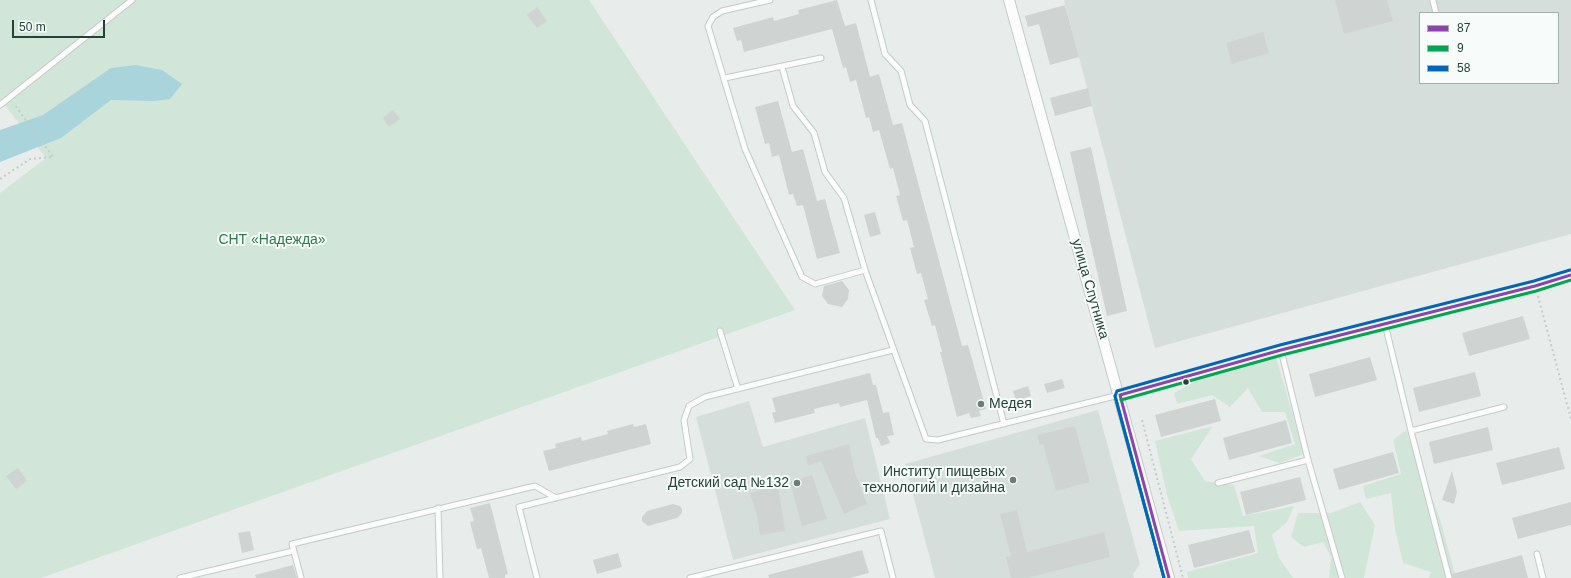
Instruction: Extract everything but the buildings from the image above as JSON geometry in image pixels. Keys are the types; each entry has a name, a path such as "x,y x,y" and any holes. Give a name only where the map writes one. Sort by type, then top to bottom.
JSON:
{"street":[{"name":"улица Спутника","path":"1009,0 1120,395 1169,578"},
{"path":"1120,395 1281,350 1535,286 1571,275"}],"lane":[{"path":"0,105 8,97 132,0"},
{"path":"770,0 722,11 713,17 708,26 725,78 745,149 802,277 815,284 865,270"},
{"path":"871,0 885,54 901,71 910,104 925,121 1004,424"},
{"path":"1433,1 1436,12"},
{"path":"725,78 821,58"},
{"path":"782,67 793,106 814,133 825,172 844,198 865,270 926,439 938,440 1120,395"},
{"path":"1384,324 1449,578"},
{"path":"720,331 738,389"},
{"path":"537,578 519,507 680,467 690,459 684,420 689,406 705,397 894,350"},
{"path":"1281,350 1308,460 1342,578"},
{"path":"1411,431 1504,408"},
{"path":"1218,483 1308,460"},
{"path":"301,578 292,544 535,486 556,498"},
{"path":"438,508 440,578"},
{"path":"690,578 881,531 893,578"},
{"path":"180,578 293,551"},
{"path":"1537,554 1543,578"}],"path":[{"path":"0,179 30,159 53,158 8,97"},
{"path":"1535,286 1571,419"},
{"path":"1142,420 1183,578"}],"shaded area":[{"path":"1064,0 1571,0 1571,234 1155,348"},
{"name":"Детский сад №132","path":"749,401 763,447 865,418 890,519 733,560 696,417"},
{"name":"Институт пищевых технологий и дизайна","path":"1098,410 1140,564 1133,574 1134,578 935,578 905,464"}],"green space":[{"name":"СНТ «Надежда»","path":"0,0 589,0 795,310 41,578 0,578 0,193 46,158 0,99"},
{"path":"1276,357 1304,454 1280,463 1259,456 1295,444 1285,412 1262,412 1248,388 1230,407 1212,395 1177,404 1174,393 1212,372"},
{"path":"1213,426 1191,459 1205,481 1234,485 1243,516 1294,506 1287,522 1272,535 1279,558 1293,578 1188,578 1187,572 1258,553 1254,526 1179,531 1167,495 1155,441"},
{"path":"1406,430 1440,519 1456,578 1429,578 1431,572 1403,563 1395,529 1391,493 1366,499 1363,486 1401,474 1393,440"},
{"path":"1360,502 1375,525 1364,578 1329,578 1331,557 1323,542 1304,547 1291,537 1298,513 1331,513"}],"water":[{"path":"136,65 162,70 182,84 170,99 154,101 111,100 61,138 0,162 0,130 43,115 111,68"}],"transit line":[{"name":"58","path":"1164,578 1115,396 1117,391 1280,345 1534,281 1570,270"},
{"name":"87","path":"1120,395 1281,350 1535,286 1571,275"},
{"name":"9","path":"1121,400 1282,355 1536,291 1571,280"},
{"name":"87","path":"1120,395 1169,578"},
{"name":"9","path":"1115,396 1164,578"}],"place":[{"name":"Медея","path":"981,404"},
{"name":"Институт пищевых технологий и дизайна","path":"1013,480"},
{"name":"Детский сад №132","path":"797,483"}]}
